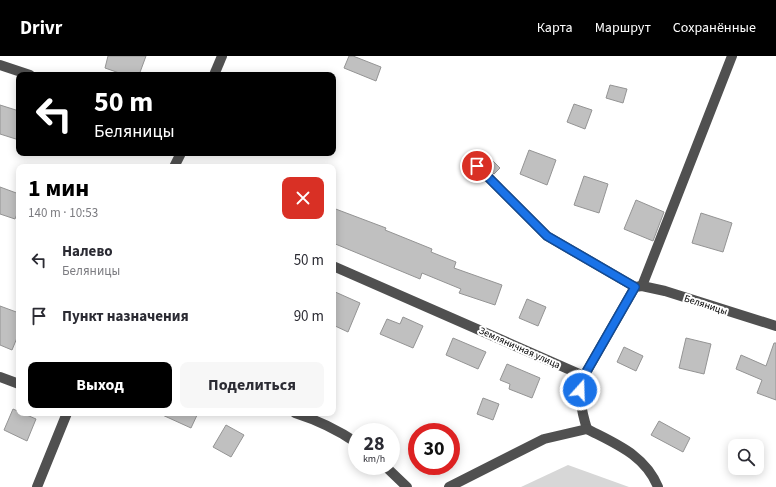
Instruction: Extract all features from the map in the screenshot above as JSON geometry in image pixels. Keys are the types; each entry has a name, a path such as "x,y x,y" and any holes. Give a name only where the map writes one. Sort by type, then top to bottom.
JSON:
{"street":[{"path":"215,72 222,56"},
{"path":"587,429 581,409 580,390 584,376 638,287 732,56"},
{"path":"0,65 21,72"},
{"name":"Беляницы","path":"477,166 547,236 638,287 665,290 776,326"},
{"name":"Земляничная улица","path":"336,267 584,376"},
{"path":"0,377 16,383"},
{"path":"37,487 65,416"},
{"path":"305,416 336,430 348,437"},
{"path":"449,487 544,439 587,429 634,455 648,468 658,487"},
{"path":"394,475 407,487"}],"shaded area":[{"path":"568,465 629,487 521,487"}],"building":[{"path":"108,56 146,56 140,72 116,72 105,68"},
{"path":"349,56 353,56 381,67 376,81 344,68"},
{"path":"610,85 627,89 623,103 606,98"},
{"path":"574,104 592,110 585,129 567,122"},
{"path":"0,105 16,110 16,139 0,134"},
{"path":"529,150 556,160 547,185 520,174"},
{"path":"487,155 500,168 494,174 481,161"},
{"path":"584,176 608,184 599,213 574,205"},
{"path":"0,187 16,193 16,216 15,219 0,214"},
{"path":"636,200 664,212 653,241 624,229"},
{"path":"336,209 386,228 385,230 432,249 431,252 456,262 454,268 502,285 495,305 459,293 461,289 422,273 420,279 336,244"},
{"path":"701,213 732,223 723,252 692,243"},
{"path":"336,292 360,303 348,332 336,326"},
{"path":"527,299 546,307 538,326 519,318"},
{"path":"0,306 16,312 16,340 12,350 0,345"},
{"path":"403,317 423,326 413,348 380,334 387,319 400,324"},
{"path":"453,338 486,352 478,369 446,355"},
{"path":"686,338 711,344 704,374 679,368"},
{"path":"774,343 776,343 776,400 757,393 762,380 736,369 741,355 766,366"},
{"path":"624,347 643,356 636,371 617,362"},
{"path":"507,364 540,378 532,398 509,389 510,384 500,380"},
{"path":"483,398 499,404 493,420 477,414"},
{"path":"13,409 16,410 16,416 29,416 36,419 27,441 4,430"},
{"path":"165,416 197,416 191,428"},
{"path":"659,421 690,438 683,452 651,435"},
{"path":"226,425 244,435 231,457 213,447"}],"route":[{"path":"477,166 547,236 620,280 635,287 584,376 580,390"}]}
